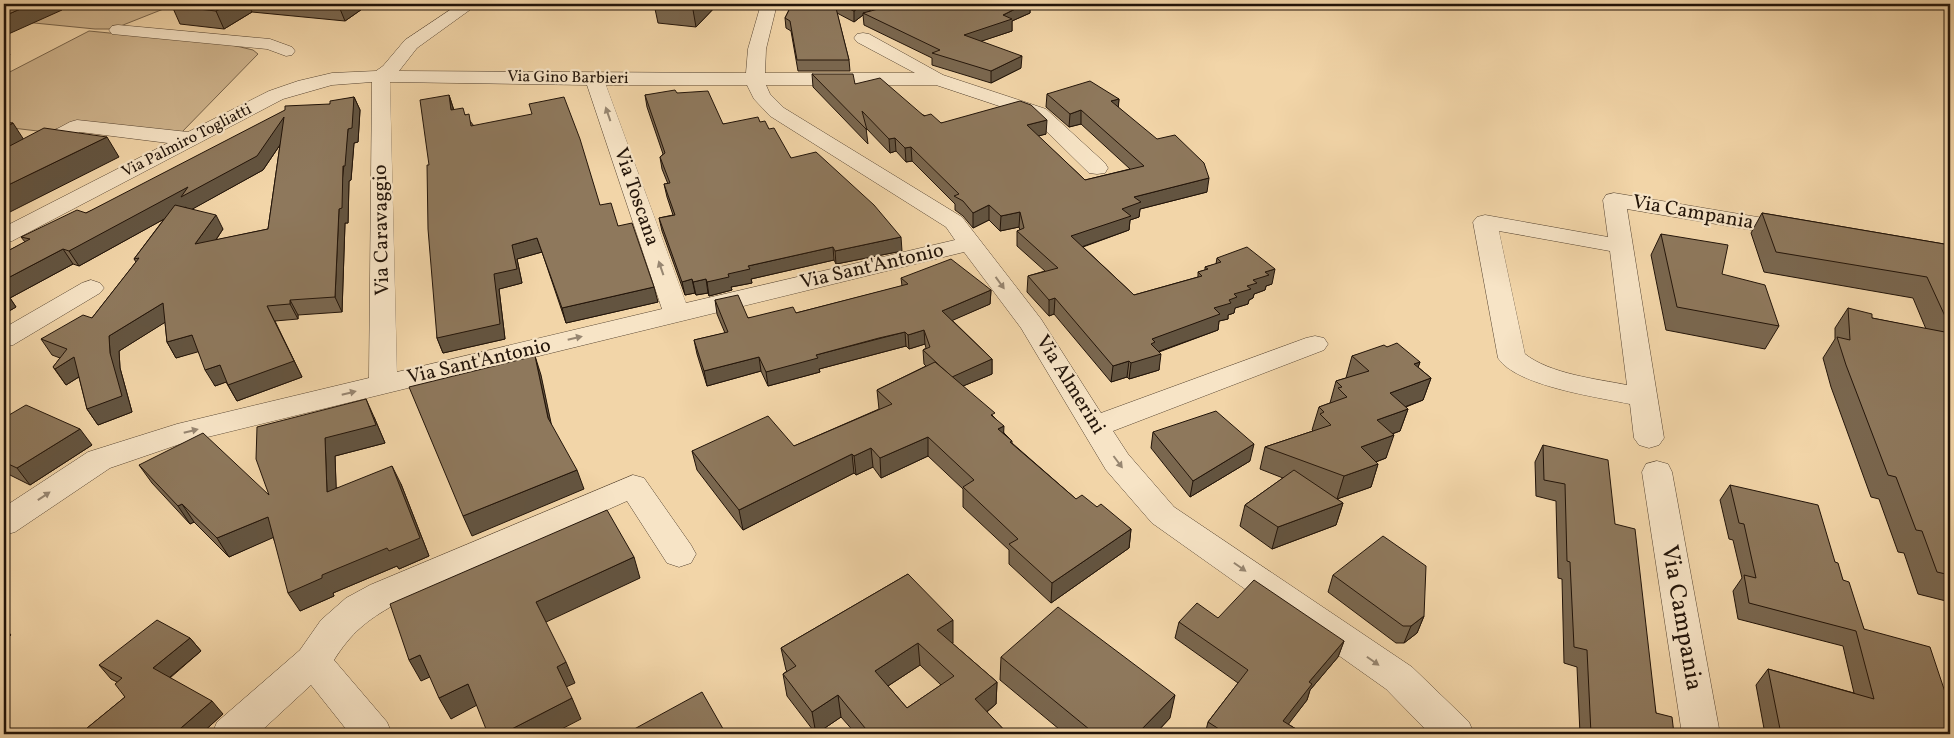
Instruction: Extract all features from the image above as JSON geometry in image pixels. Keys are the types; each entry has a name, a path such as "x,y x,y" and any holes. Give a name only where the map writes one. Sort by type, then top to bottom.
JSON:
{"street":[{"path":"381,76 390,70 411,44 470,4"},
{"name":"Via Almerini","path":"770,4 758,42 756,78 761,94 777,112 954,222 1032,325 1117,462 1163,515 1399,678 1455,734"},
{"path":"118,30 270,44 286,51"},
{"path":"863,38 938,79 1039,113 1097,168"},
{"name":"Via Gino Barbieri","path":"381,76 595,79 938,79"},
{"name":"Via Palmiro Togliatti","path":"4,236 276,95 305,85 332,80 381,76"},
{"name":"Via Caravaggio","path":"381,76 384,384"},
{"name":"Via Toscana","path":"595,79 676,314"},
{"path":"4,165 77,126 191,139"},
{"name":"Via Campania","path":"1649,438 1614,200 1816,234"},
{"path":"1621,246 1484,222 1512,358 1515,363 1541,374 1643,398"},
{"name":"Via Sant'Antonio","path":"4,523 99,460 177,434 971,243"},
{"path":"4,339 91,288"},
{"path":"1096,426 1316,344"},
{"name":"Via Campania","path":"1657,472 1701,734"},
{"path":"231,734 314,661 334,630 358,608 382,595 633,486 680,554"},
{"path":"314,661 373,734"}],"shaded area":[{"path":"37,4 176,4 113,29 4,20"},
{"path":"89,31 232,45 253,50 258,54 181,133 60,128 46,132 4,127 4,75"}],"building":[{"path":"4,4 32,4 4,16"},
{"path":"176,4 229,4 216,11 172,6"},
{"path":"792,4 835,4 849,60 797,60 790,21 785,18"},
{"path":"838,4 864,4 854,11"},
{"path":"897,4 1025,4 1003,15 1012,19 964,35 1022,56 991,71 932,53 940,50 863,13"},
{"path":"812,74 853,74 855,84 880,78 924,116 931,114 941,123 1020,101 1031,105 1047,120 1027,125 1085,180 1144,166 1081,110 1070,114 1047,94 1090,81 1119,99 1111,101 1157,139 1175,135 1204,163 1209,178 1134,197 1141,202 1122,209 1131,216 1071,236 1134,295 1202,276 1198,272 1208,269 1205,267 1221,262 1217,258 1247,247 1275,269 1265,272 1269,275 1253,280 1257,283 1247,286 1251,289 1234,294 1237,297 1229,300 1231,303 1214,308 1220,314 1152,339 1155,342 1151,344 1161,354 1113,366 1055,298 1049,300 1028,276 1058,268 1017,231 1024,228 1020,212 1001,216 989,205 973,213 963,201 954,196 959,194 911,147 905,148 895,138 889,139 862,111 867,130"},
{"path":"675,90 677,93 708,91 723,124 758,117 760,122 765,121 769,129 774,128 791,158 816,152 874,205 901,237 835,251 833,247 748,266 750,269 728,274 729,277 707,282 706,279 693,282 692,279 682,282 659,218 675,215 664,184 670,183 660,157 665,153 645,95"},
{"path":"449,95 451,110 463,108 465,115 469,114 471,126 532,114 529,104 564,97 580,139 600,205 611,203 618,226 632,223 654,287 562,308 537,238 512,245 517,269 494,274 500,324 437,338 428,229 427,165 429,165 420,100"},
{"path":"354,97 352,128 348,129 345,166 343,166 342,208 339,209 335,297 290,300 290,304 267,306 294,361 228,385 220,365 205,370 192,335 167,342 163,303 109,336 110,353 122,396 87,409 74,357 55,369 53,367 67,349 41,339 83,315 92,318 139,258 134,259 175,205 216,215 195,244 268,229 284,117 257,156 181,197 188,187 69,251 63,249 4,280 4,253 30,239 21,237 77,210 86,213 285,110 285,106 330,104 330,101"},
{"path":"4,122 13,123 4,128"},
{"path":"44,128 107,137 4,187 4,149"},
{"path":"1762,213 1950,245 1950,327 1927,277 1776,252"},
{"path":"1661,234 1728,245 1722,274 1765,285 1779,326 1677,307"},
{"path":"951,259 991,290 942,311 992,359 952,377 923,350 930,347 924,330 908,335 905,332 879,338 816,355 818,358 766,372 759,357 704,371 694,340 728,332 715,300 738,295 748,318 793,307 796,313 908,284 901,278"},
{"path":"1848,308 1872,314 1872,318 1950,333 1950,575 1937,572 1922,531 1916,530 1896,477 1888,475 1837,337 1850,340"},
{"path":"1397,343 1420,362 1414,364 1431,378 1390,393 1408,409 1377,420 1394,435 1361,447 1378,464 1344,476 1265,447 1331,425 1320,414 1324,412 1319,407 1347,397 1338,388 1342,387 1336,381 1369,371 1352,356 1384,345 1387,347"},
{"path":"535,356 548,418 577,470 463,516 409,387"},
{"path":"935,362 995,413 991,415 1004,426 998,429 1012,441 1010,442 1076,499 1082,495 1097,507 1101,504 1131,529 1052,583 1009,544 1018,539 963,487 974,480 928,437 880,458 871,448 854,456 852,454 739,510 692,451 768,416 794,446 892,404 877,390"},
{"path":"366,399 376,425 325,438 327,492 392,466 420,538 389,551 387,548 322,575 322,578 288,593 268,517 217,538 182,504 178,506 139,465 203,433 269,495 256,459 257,427"},
{"path":"26,405 80,429 17,468 4,462 4,418"},
{"path":"1216,411 1254,444 1193,481 1153,432"},
{"path":"1543,445 1608,460 1615,524 1635,529 1656,713 1672,717 1674,734 1591,734 1587,650 1574,647 1570,562 1567,561 1565,484 1544,480"},
{"path":"1294,470 1343,503 1278,527 1245,505"},
{"path":"1730,485 1818,505 1835,562 1838,563 1843,580 1849,582 1864,629 1930,647 1950,707 1950,734 1781,734 1768,669 1874,699 1856,631 1749,603 1744,575 1756,578 1744,524 1739,523"},
{"path":"607,510 634,557 536,602 566,662 557,667 572,698 502,734 488,734 468,684 439,698 420,655 409,660 390,604"},
{"path":"1383,536 1426,566 1424,616 1411,626 1403,626 1333,575"},
{"path":"908,574 953,620 937,630 997,682 975,699 1008,734 870,734 838,695 812,712 783,674 796,666 781,648","holes":["918,643 954,676 907,708 875,671"]},
{"path":"1254,580 1344,641 1309,682 1312,684 1283,721 1304,734 1215,734 1219,729 1208,722 1248,670 1179,622 1197,603 1218,618"},
{"path":"1058,607 1175,695 1137,734 1095,734 1001,657"},
{"path":"157,620 190,638 153,668 212,701 174,734 81,733 125,697 115,684 122,678 99,665"},
{"path":"702,692 726,734 627,734 627,733"}]}
